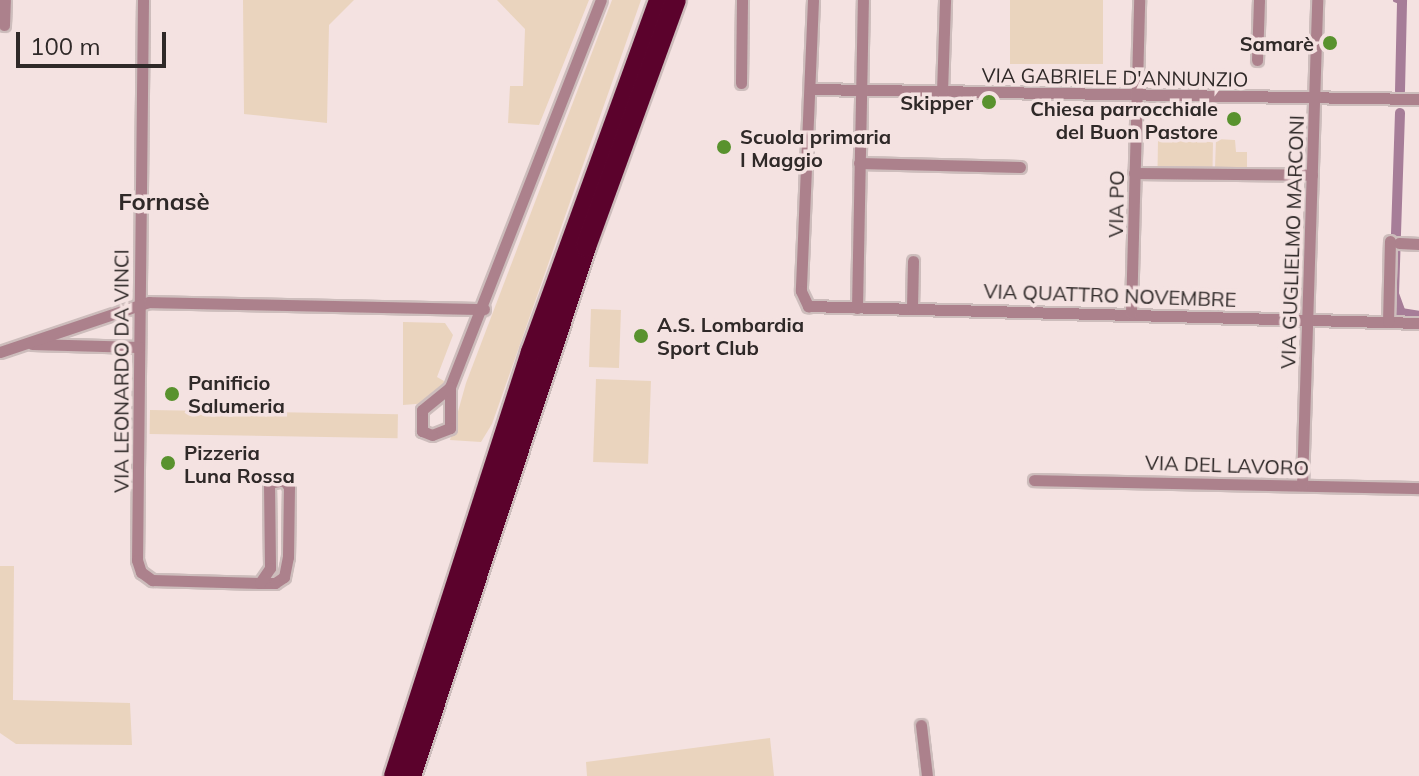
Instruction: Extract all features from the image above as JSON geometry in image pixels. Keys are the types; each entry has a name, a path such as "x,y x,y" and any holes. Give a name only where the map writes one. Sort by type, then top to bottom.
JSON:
{"highway":[{"path":"394,776 536,339 662,1"},
{"path":"411,776 586,247 662,1"},
{"path":"388,776 411,728"}],"street":[{"path":"4,25 5,0"},
{"name":"VIA LEONARDO DA VINCI","path":"143,0 137,304 137,560 141,572 152,580 260,583"},
{"path":"450,387 484,309 601,0"},
{"path":"741,83 742,0"},
{"path":"810,89 813,0"},
{"path":"857,308 863,0"},
{"path":"942,92 945,0"},
{"name":"VIA PO","path":"1131,313 1139,0"},
{"path":"1257,60 1259,0"},
{"name":"VIA GUGLIELMO MARCONI","path":"1302,485 1317,0"},
{"name":"VIA GABRIELE D'ANNUNZIO","path":"810,89 1419,99"},
{"name":"VIA QUATTRO NOVEMBRE","path":"810,89 803,302 811,307 1131,313 1419,323"},
{"path":"859,163 1020,167"},
{"path":"1134,173 1312,175"},
{"path":"1388,322 1394,242 1419,244"},
{"path":"912,308 913,261"},
{"path":"0,352 137,304 484,309"},
{"path":"24,344 139,347"},
{"path":"284,480 289,487 284,577 260,583 270,568 269,483 284,480"},
{"name":"VIA DEL LAVORO","path":"1034,480 1419,488"},
{"path":"921,725 927,776"}],"shaded area":[{"path":"243,0 354,0 329,25 327,123 244,114"},
{"path":"497,0 589,0 539,125 508,123 510,86 523,86 525,29"},
{"path":"612,0 641,0 492,424 481,442 450,440 466,383"},
{"path":"1010,0 1103,0 1103,64 1010,64"},
{"path":"1216,139 1235,140 1236,152 1247,152 1247,168 1215,168"},
{"path":"1158,141 1213,142 1213,167 1158,166"},
{"path":"591,309 621,310 619,368 589,367"},
{"path":"403,322 445,323 453,335 437,377 444,381 443,392 428,403 403,405"},
{"path":"596,379 651,381 648,464 593,462"},
{"path":"150,410 398,414 398,438 150,434"},
{"path":"0,566 14,566 13,700 130,703 132,745 16,744 0,733"},
{"path":"770,738 774,776 587,776 586,762"}],"waterway":[{"path":"1394,0 1402,3"},
{"path":"1400,91 1402,0"},
{"path":"1400,113 1394,294 1401,313 1419,316"}],"place":[{"name":"Samarè","path":"1330,43"},
{"name":"Skipper","path":"989,102"},
{"name":"Chiesa parrocchiale del Buon Pastore","path":"1234,119"},
{"name":"Scuola primaria I Maggio","path":"724,147"},
{"name":"A.S. Lombardia Sport Club","path":"641,336"},
{"name":"Panificio Salumeria","path":"172,394"},
{"name":"Pizzeria Luna Rossa","path":"168,463"}],"district":[{"name":"Fornasè","path":"164,202"}]}
